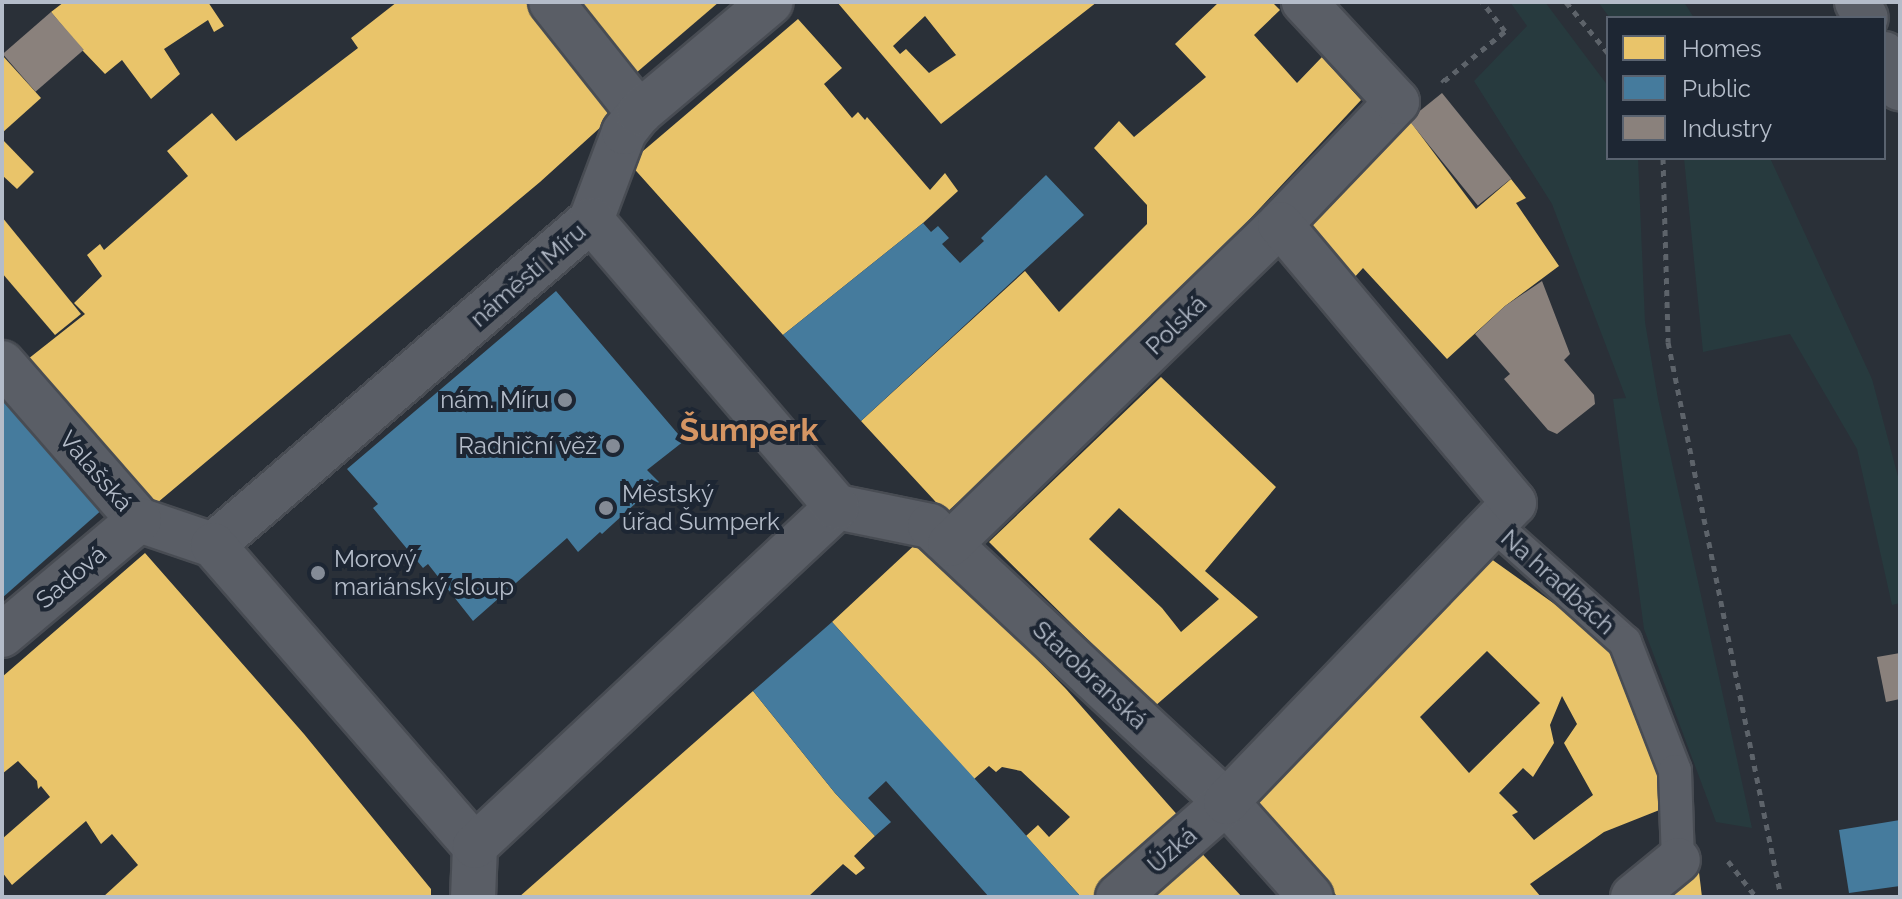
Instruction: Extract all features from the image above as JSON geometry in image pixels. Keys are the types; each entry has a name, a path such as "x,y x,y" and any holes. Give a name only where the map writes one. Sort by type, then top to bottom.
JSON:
{"street":[{"path":"551,2 639,113"},
{"path":"591,220 624,132 639,113 771,2"},
{"name":"Polská","path":"950,544 1280,224 1397,102 1304,2"},
{"path":"1886,58 1900,88"},
{"name":"náměstí Míru","path":"213,545 591,220 837,507"},
{"name":"Na hradbách","path":"1226,802 1514,503 1280,224"},
{"name":"Valašská","path":"2,363 139,520 213,545"},
{"path":"475,846 837,507"},
{"name":"Starobranská","path":"837,507 930,526 1226,802 1311,897"},
{"name":"Sadová","path":"2,635 139,520"},
{"path":"213,545 475,846 473,897"},
{"name":"Úzká","path":"1118,897 1226,802"},
{"name":"Na hradbách","path":"1633,897 1678,860"}],"lane":[{"name":"Na hradbách","path":"1493,524 1625,642 1675,771 1678,860"}],"path":[{"path":"1444,81 1505,31 1482,2"},
{"path":"1566,2 1606,51"},
{"path":"1663,160 1668,342 1781,897"}],"green space":[{"path":"1510,2 1545,2 1606,83 1606,160 1638,160 1645,322 1658,399 1752,828 1716,822 1644,629 1613,399 1626,398 1552,204 1474,81 1527,26"},
{"path":"1598,2 1684,2 1693,16 1608,16"},
{"path":"1684,160 1771,160 1872,379 1900,484 1900,603 1892,605 1857,449 1790,334 1703,352"}],"building: Homes":[{"path":"64,2 208,2 224,26 214,32 208,20 164,49 180,74 151,99 122,60 105,74 83,51 51,12"},
{"path":"397,2 537,2 624,106 540,182 151,508 28,359 85,314 74,303 102,276 87,255 100,244 104,250 188,176 167,151 212,113 236,141 358,48 351,38"},
{"path":"559,2 719,2 629,79"},
{"path":"837,2 1097,2 941,124","holes":["925,16 956,55 929,73 906,49 900,54 893,46"]},
{"path":"1219,2 1272,2 1280,10 1254,35 1297,83 1322,57 1361,100 1109,370 946,513 861,421 1025,271 1059,312 1147,224 1147,205 1094,148 1119,121 1134,137 1206,77 1175,44"},
{"path":"798,19 842,68 824,84 852,118 858,112 865,120 867,117 930,190 945,173 958,191 923,223 783,335 629,163"},
{"path":"2,55 41,98 2,133"},
{"path":"1410,121 1476,209 1511,179 1526,198 1516,203 1559,266 1505,306 1447,359 1363,268 1352,280 1299,218"},
{"path":"2,139 34,172 17,189 2,175"},
{"path":"2,217 81,314 55,335 2,273"},
{"path":"1161,377 1276,487 1205,571 1258,617 1155,706 989,542","holes":["1119,508 1219,599 1181,632 1162,608 1089,539"]},
{"path":"920,540 1066,689 1181,819 1097,897 1081,897 1026,836 1038,825 1049,837 1070,817 1021,771 1002,767 996,772 989,766 974,779 832,622"},
{"path":"145,553 304,734 431,889 431,897 103,897 138,865 112,834 101,844 86,821 12,885 2,872 2,839 50,797 41,786 38,789 37,781 18,761 2,774 2,677"},
{"path":"1487,556 1577,620 1606,645 1647,731 1667,807 1604,832 1530,884 1541,897 1338,897 1244,801","holes":["1487,651 1540,703 1469,773 1420,717","1562,696 1577,724 1564,743 1593,795 1534,840 1512,815 1518,812 1499,793 1523,768 1533,777 1554,743 1550,725"]},
{"path":"753,691 835,793 875,836 854,856 865,868 856,875 843,864 808,897 519,897"},
{"path":"1195,846 1242,897 1141,897"},
{"path":"1698,864 1702,897 1659,897"}],"building: Public":[{"path":"1046,175 1084,215 861,421 783,335 923,223 931,232 938,226 949,238 942,244 960,263 984,241 981,238"},
{"path":"556,291 684,441 647,470 659,482 602,534 600,532 578,552 567,538 473,621 428,564 423,568 373,508 378,504 347,469"},
{"path":"2,394 104,508 2,598"},
{"path":"832,622 1081,897 989,897 886,781 868,798 891,822 875,836 835,793 753,691"},
{"path":"1900,820 1900,886 1849,893 1839,830"}],"building: Industry":[{"path":"51,12 84,50 36,92 3,54"},
{"path":"1442,93 1511,178 1478,206 1409,120"},
{"path":"1542,281 1570,354 1564,360 1594,395 1595,404 1557,434 1548,430 1504,379 1510,374 1475,334 1505,306"},
{"path":"1900,653 1900,699 1886,702 1877,657"}],"place":[{"name":"nám. Míru","path":"565,400"},
{"name":"Radniční věž","path":"613,446"},
{"name":"Městský úřad Šumperk","path":"606,508"},
{"name":"Morový mariánský sloup","path":"318,573"}],"district":[{"name":"Šumperk","path":"749,430"}]}
